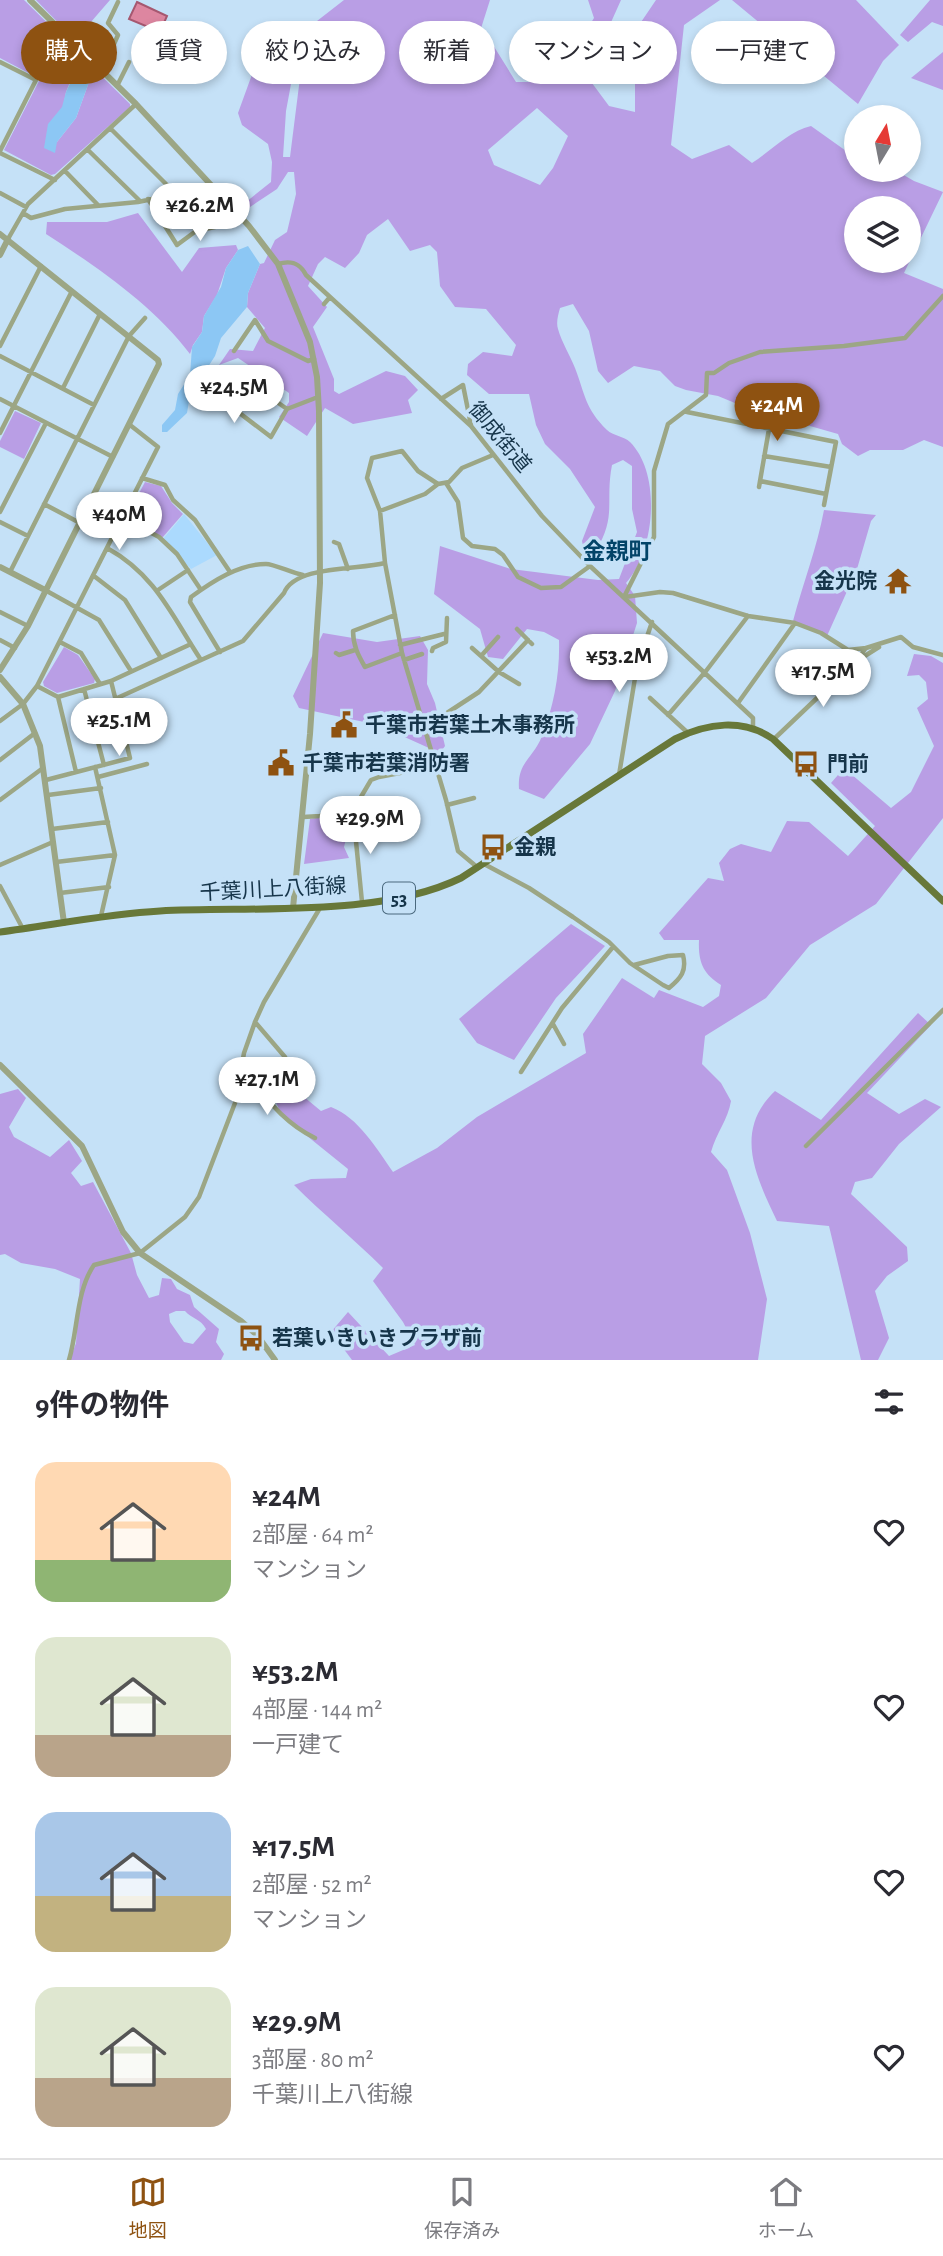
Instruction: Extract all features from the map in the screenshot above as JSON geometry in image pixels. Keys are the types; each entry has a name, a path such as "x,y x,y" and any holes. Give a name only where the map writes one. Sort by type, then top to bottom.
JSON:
{"main road":[{"name":"千葉川上八街線","path":"0,932 158,911 293,908 362,902 428,892 480,866 688,733 717,725 753,728"},
{"name":"53","path":"753,728 773,739 943,901"}],"street":[{"path":"30,0 51,21"},
{"path":"109,21 118,2"},
{"path":"0,62 36,80 0,152 55,180"},
{"path":"129,62 117,86 214,186 278,264 299,312 314,359 318,397 320,572 303,817 293,908"},
{"path":"0,255 25,210 136,104"},
{"path":"111,129 175,193 196,231"},
{"path":"88,150 141,201"},
{"path":"65,171 97,205"},
{"path":"0,193 25,210 31,218 65,209 141,201 214,186"},
{"path":"148,199 177,245 196,231 224,225 201,188"},
{"path":"0,234 101,313 158,360 159,364 28,626 0,670"},
{"name":"御成街道","path":"278,264 289,262 298,265 471,426 542,516 590,566 706,671 753,718 753,728"},
{"path":"0,346 41,265"},
{"path":"0,433 72,291"},
{"path":"624,597 654,537 654,471 668,424 707,394 707,373 715,373 739,358 775,349 844,346 905,338 943,296"},
{"path":"324,304 330,297"},
{"path":"63,388 101,313"},
{"path":"10,572 129,336 145,318"},
{"path":"234,351 255,320 272,344 308,361 314,359"},
{"path":"0,356 94,405"},
{"path":"219,382 229,368 287,409"},
{"path":"224,401 242,377"},
{"path":"442,399 463,385 471,426"},
{"path":"212,392 271,437 287,409 318,397"},
{"path":"0,399 113,457"},
{"path":"686,411 836,442 824,505"},
{"path":"0,512 46,423"},
{"path":"0,721 23,704 37,686 158,447 130,425"},
{"path":"769,429 759,484 826,494"},
{"path":"438,484 418,471 402,451 372,458 367,478 380,511 385,563 400,645 458,851 480,866 540,895 614,947 634,965 669,988 682,976 685,964 682,955 634,965"},
{"path":"380,511 425,494 438,484 446,483 462,468 493,455"},
{"path":"764,456 831,467"},
{"path":"142,478 165,485 173,500 195,520 230,572"},
{"path":"446,483 457,502 463,538 472,546 495,549 503,555 512,572 518,577 541,588 561,587 590,566"},
{"path":"91,501 159,537 188,570 201,590"},
{"path":"44,504 80,523"},
{"path":"0,522 28,536"},
{"path":"334,542 339,544 348,569"},
{"path":"107,548 133,564 158,590 201,660"},
{"path":"116,699 243,641 287,586 304,576 385,563"},
{"path":"220,652 190,602 191,597 230,572 269,564 304,576"},
{"path":"0,567 78,606 99,620 131,671"},
{"path":"158,590 188,570"},
{"path":"94,576 125,600 161,658"},
{"path":"624,597 673,593 748,616 796,623 821,633 848,650 866,648 901,637 913,647 943,655"},
{"path":"0,612 28,626"},
{"path":"395,615 353,631 355,650 365,667 402,653"},
{"path":"668,715 748,616"},
{"path":"432,652 433,648 446,642 444,634 447,618"},
{"path":"619,775 637,666 652,622"},
{"path":"738,703 796,623"},
{"path":"424,728 479,692 530,642 517,629"},
{"path":"400,645 444,634"},
{"path":"481,656 498,638"},
{"path":"0,640 15,648"},
{"path":"60,642 81,653 100,684"},
{"path":"856,661 885,643"},
{"path":"37,686 58,697 111,681 191,644"},
{"path":"472,648 499,672 519,684"},
{"path":"773,739 856,661 866,648"},
{"path":"336,653 339,655 355,650"},
{"path":"404,660 422,654"},
{"path":"0,677 23,704 36,733 46,780 64,923"},
{"path":"46,780 130,758 111,681"},
{"path":"83,689 104,765"},
{"path":"458,694 463,702"},
{"path":"58,697 76,772"},
{"path":"650,698 688,733"},
{"path":"448,712 460,730"},
{"path":"0,760 36,733"},
{"path":"98,777 147,764"},
{"path":"362,902 353,811 355,807 371,780 436,766"},
{"path":"0,800 44,767"},
{"path":"95,767 115,855 101,918"},
{"path":"48,795 101,788"},
{"path":"447,805 474,797"},
{"path":"303,817 355,807"},
{"path":"52,829 108,822"},
{"path":"0,865 54,842"},
{"path":"56,862 115,855"},
{"path":"0,886 23,929"},
{"path":"60,893 108,887"},
{"path":"69,1360 85,1283 94,1265 141,1253 185,1217 199,1197 235,1104 241,1068 255,1022 321,906"},
{"path":"521,1072 570,998 614,947"},
{"path":"806,1146 943,1010"},
{"path":"255,1022 285,1057"},
{"path":"553,1023 564,1044"},
{"path":"538,1049 542,1058"},
{"path":"0,1065 82,1146 122,1232 141,1253 241,1321 257,1335 275,1360"},
{"path":"241,1068 294,1128 315,1138"}],"shaded area":[{"path":"0,0 24,0 45,21 21,21 21,69 0,58"},
{"path":"36,0 110,0 92,21 57,21"},
{"path":"344,0 490,0 483,21 399,21 399,84 495,84 495,48 509,71 509,84 593,84 609,106 635,112 635,84 677,84 677,21 642,21 656,0 720,0 684,25 671,145 692,159 729,145 752,163 788,137 811,126 844,149 844,182 917,182 943,192 921,238 921,196 844,196 844,273 904,273 943,289 943,447 924,440 903,450 870,450 858,456 842,444 838,434 747,408 718,396 686,390 675,386 660,371 634,366 608,383 598,371 589,331 573,304 560,308 558,329 586,401 607,430 628,440 640,456 647,473 651,512 643,552 626,583 635,596 637,623 615,691 590,744 544,799 519,789 520,773 542,736 550,713 557,677 559,640 544,632 527,629 503,659 488,657 480,629 434,594 440,546 511,569 598,580 619,579 637,532 632,509 632,466 623,460 612,465 606,528 596,550 584,551 582,541 595,507 570,469 545,444 536,425 529,394 489,394 467,375 468,364 483,352 512,356 516,345 486,309 455,307 440,286 437,252 430,245 410,251 388,219 367,235 359,253 345,268 325,257 318,264 308,286 327,307 313,327 334,379 334,391 339,394 386,371 405,376 418,390 408,400 412,413 353,424 325,408 307,436 279,417 289,402 289,393 238,358 219,365 230,349 253,351 265,328 247,307 248,293 260,264 264,263 275,240 287,232 296,194 294,172 288,172 277,189 247,209 241,206 271,182 272,162 268,144 242,125 238,113 249,84 291,84 283,157 290,157 299,84 385,84 385,21 317,21","holes":["537,108 568,136 553,168 540,185 494,165 488,150"]},
{"path":"588,0 621,0 612,21 592,21 594,18"},
{"path":"732,0 856,0 899,45 883,61 858,104 834,84 835,21 757,21"},
{"path":"930,0 943,0 943,26 932,22 908,42 900,35"},
{"path":"943,52 943,90 911,78"},
{"path":"37,84 69,84 57,142 76,118 88,84 110,84 130,104 130,107 55,174 51,175 4,150"},
{"path":"70,84 88,84 76,118 57,142 55,153 44,148 48,124 62,107"},
{"path":"138,213 182,272 199,248 236,245 238,250 226,268 217,295 204,316 202,332 190,354 142,303 46,234 47,222 107,222"},
{"path":"248,246 260,264 248,293 247,307 221,338 215,356 190,395 187,413 167,432 162,432 162,425 175,410 178,394 190,375 192,347 202,332 204,316 221,287 226,268 238,250"},
{"path":"15,411 41,423 24,459 0,447 0,441"},
{"path":"145,482 161,486 183,514 162,538 128,514"},
{"path":"824,510 876,515 871,521 857,569 827,636 793,621"},
{"path":"184,514 217,555 191,569 163,539"},
{"path":"323,633 377,642 420,636 428,650 427,684 435,703 445,746 440,753 378,725 299,708 293,696"},
{"path":"64,647 78,655 95,679 94,683 57,693 44,686 43,682"},
{"path":"914,654 931,656 943,663 943,818 876,904 810,945 766,998 705,1036 702,1064 721,1083 731,1101 711,1152 727,1170 750,1233 767,1299 758,1360 352,1360 331,1332 348,1312 389,1356 415,1345 403,1322 373,1281 383,1268 294,1185 311,1179 346,1178 348,1169 281,1115 275,1099 292,1087 321,1111 331,1107 341,1112 366,1135 393,1172 437,1148 477,1117 586,1053 583,1034 622,978 654,998 659,990 703,1007 719,996 721,985 703,967 699,955 699,940 664,940 659,933 708,878 724,881 719,863 730,849 741,844 771,852 787,821 809,822 848,856 875,826 831,783 844,768 891,808 911,792 934,746 917,708 928,699 926,682 919,675 907,676"},
{"path":"347,812 351,819 344,847 349,858 304,864 310,819"},
{"path":"571,924 605,946 556,998 514,1060 477,1043 459,1019"},
{"path":"918,1013 931,1025 867,1093 899,1114 925,1099 941,1107 899,1144 872,1178 855,1182 851,1194 907,1247 908,1261 887,1276 875,1291 889,1338 878,1360 861,1360 829,1226 777,1221 756,1171 752,1138 762,1106 775,1091 821,1120"},
{"path":"18,1089 26,1098 9,1127 14,1137 50,1157 69,1140 82,1161 71,1173 81,1186 93,1182 131,1253 137,1275 149,1298 159,1295 162,1278 171,1279 177,1289 190,1295 194,1307 219,1329 216,1342 224,1354 221,1360 70,1360 76,1343 80,1279 55,1269 21,1263 5,1254 0,1255 0,1094","holes":["185,1311 206,1329 193,1344 184,1342 170,1322 169,1314"]}],"building":[{"path":"137,2 167,16 165,21 129,19"}],"place":[{"name":"金光院","path":"898,581"},
{"name":"千葉市若葉土木事務所","path":"344,725"},
{"name":"千葉市若葉消防署","path":"281,763"},
{"name":"門前","path":"806,764"},
{"name":"金親","path":"493,847"},
{"name":"若葉いきいきプラザ前","path":"251,1338"}],"district":[{"name":"金親町","path":"617,551"}]}
